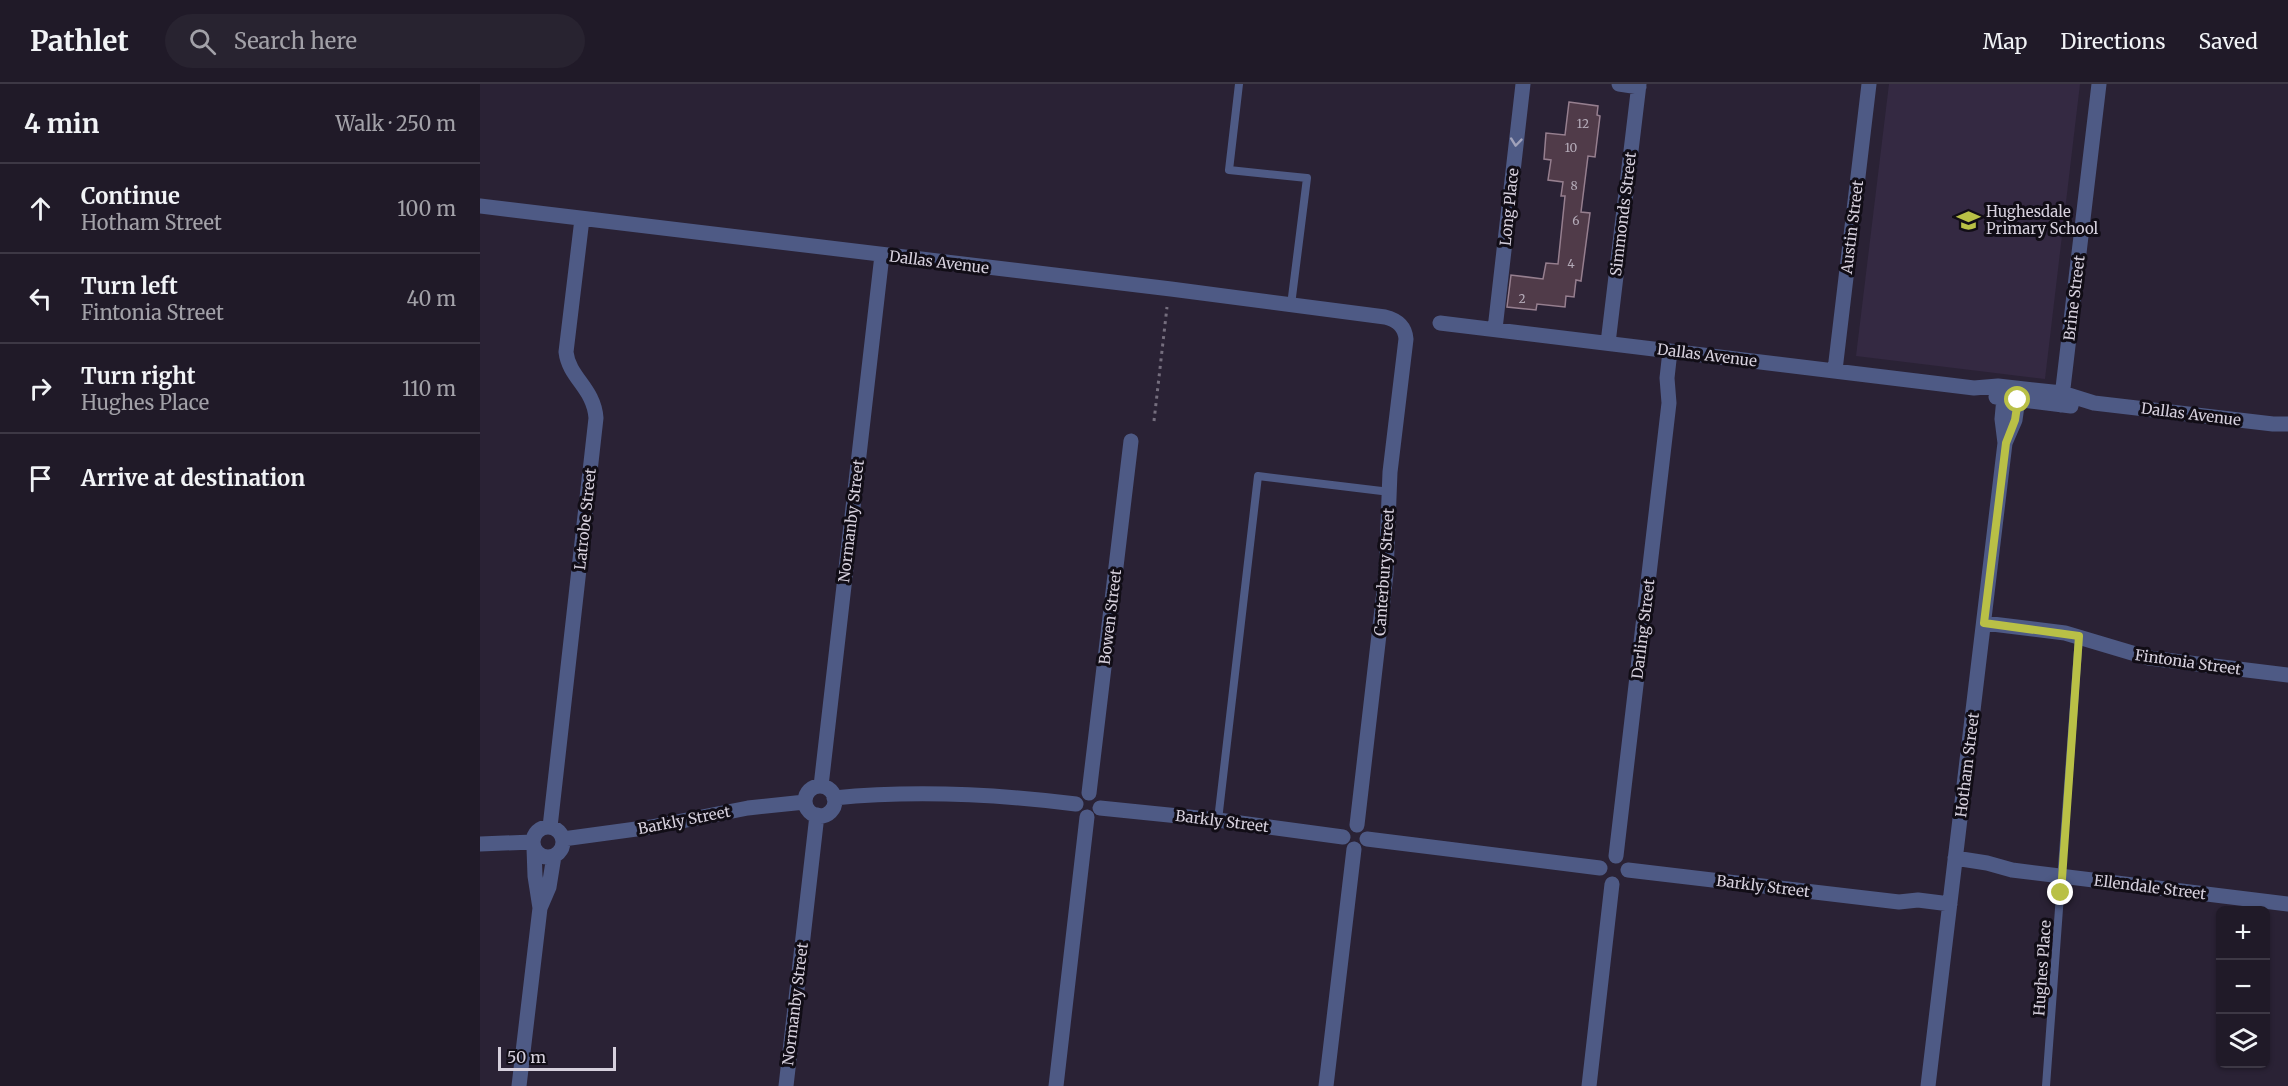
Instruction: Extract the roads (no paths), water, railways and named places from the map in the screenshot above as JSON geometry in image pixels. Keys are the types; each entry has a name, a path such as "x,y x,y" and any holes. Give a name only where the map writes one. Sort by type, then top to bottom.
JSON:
{"street":[{"name":"Long Place","path":"1495,329 1522,84"},
{"path":"1619,84 1639,85"},
{"name":"Austin Street","path":"1835,370 1869,84"},
{"name":"Brine Street","path":"2061,399 2099,84"},
{"name":"Simmonds Street","path":"1608,343 1639,85"},
{"name":"Dallas Avenue","path":"480,207 1291,305 1385,317 1397,322"},
{"name":"Latrobe Street","path":"550,827 596,418 592,399 571,367 566,352 582,219"},
{"name":"Normanby Street","path":"821,786 882,255"},
{"name":"Canterbury Street","path":"1357,825 1386,574 1390,472 1406,339 1404,330 1397,322"},
{"name":"Dallas Avenue","path":"1440,323 2061,399 2071,406 2094,403 2288,424"},
{"name":"Darling Street","path":"1616,856 1669,403 1677,378 1676,351"},
{"name":"Hotham Street","path":"1928,1086 2006,443 2002,418 2012,393"},
{"name":"Bowen Street","path":"1089,793 1131,441"},
{"name":"Fintonia Street","path":"1984,623 2079,636 2133,655 2150,658 2288,675"},
{"path":"821,786 830,790 834,798 830,811 817,815 808,810 805,802 811,789 821,786"},
{"path":"1089,793 1097,796 1100,808 1096,814 1087,817 1078,811 1076,804 1082,795 1089,793"},
{"path":"834,798 952,794 1016,797 1076,804"},
{"name":"Barkly Street","path":"563,839 651,827 748,808 805,802"},
{"name":"Barkly Street","path":"1100,808 1218,819 1343,837"},
{"name":"Normanby Street","path":"786,1086 817,815"},
{"path":"1056,1086 1087,817"},
{"path":"1357,825 1366,832 1367,839 1361,848 1354,849 1347,846 1343,837 1349,827 1357,825"},
{"path":"519,1086 540,908 535,876 533,837 540,829 550,827 558,831 563,839 562,847 554,856 549,887 540,908"},
{"path":"1367,839 1600,868"},
{"path":"480,844 533,845 543,856 554,856"},
{"path":"1326,1086 1354,849"},
{"path":"1616,856 1626,862 1628,870 1625,879 1612,884 1604,881 1600,868 1607,857 1616,856"},
{"name":"Ellendale Street","path":"1954,863 1986,872 2012,870 2288,904"},
{"name":"Barkly Street","path":"1628,870 1899,902 1916,910 1949,909"},
{"path":"1589,1086 1612,884"}],"lane":[{"path":"1239,84 1229,170 1307,178 1291,305"},
{"path":"1218,819 1258,476 1389,492"},
{"name":"Hughes Place","path":"2046,1086 2079,636"}],"place":[{"name":"Hughesdale Primary School","path":"1968,220"}]}
